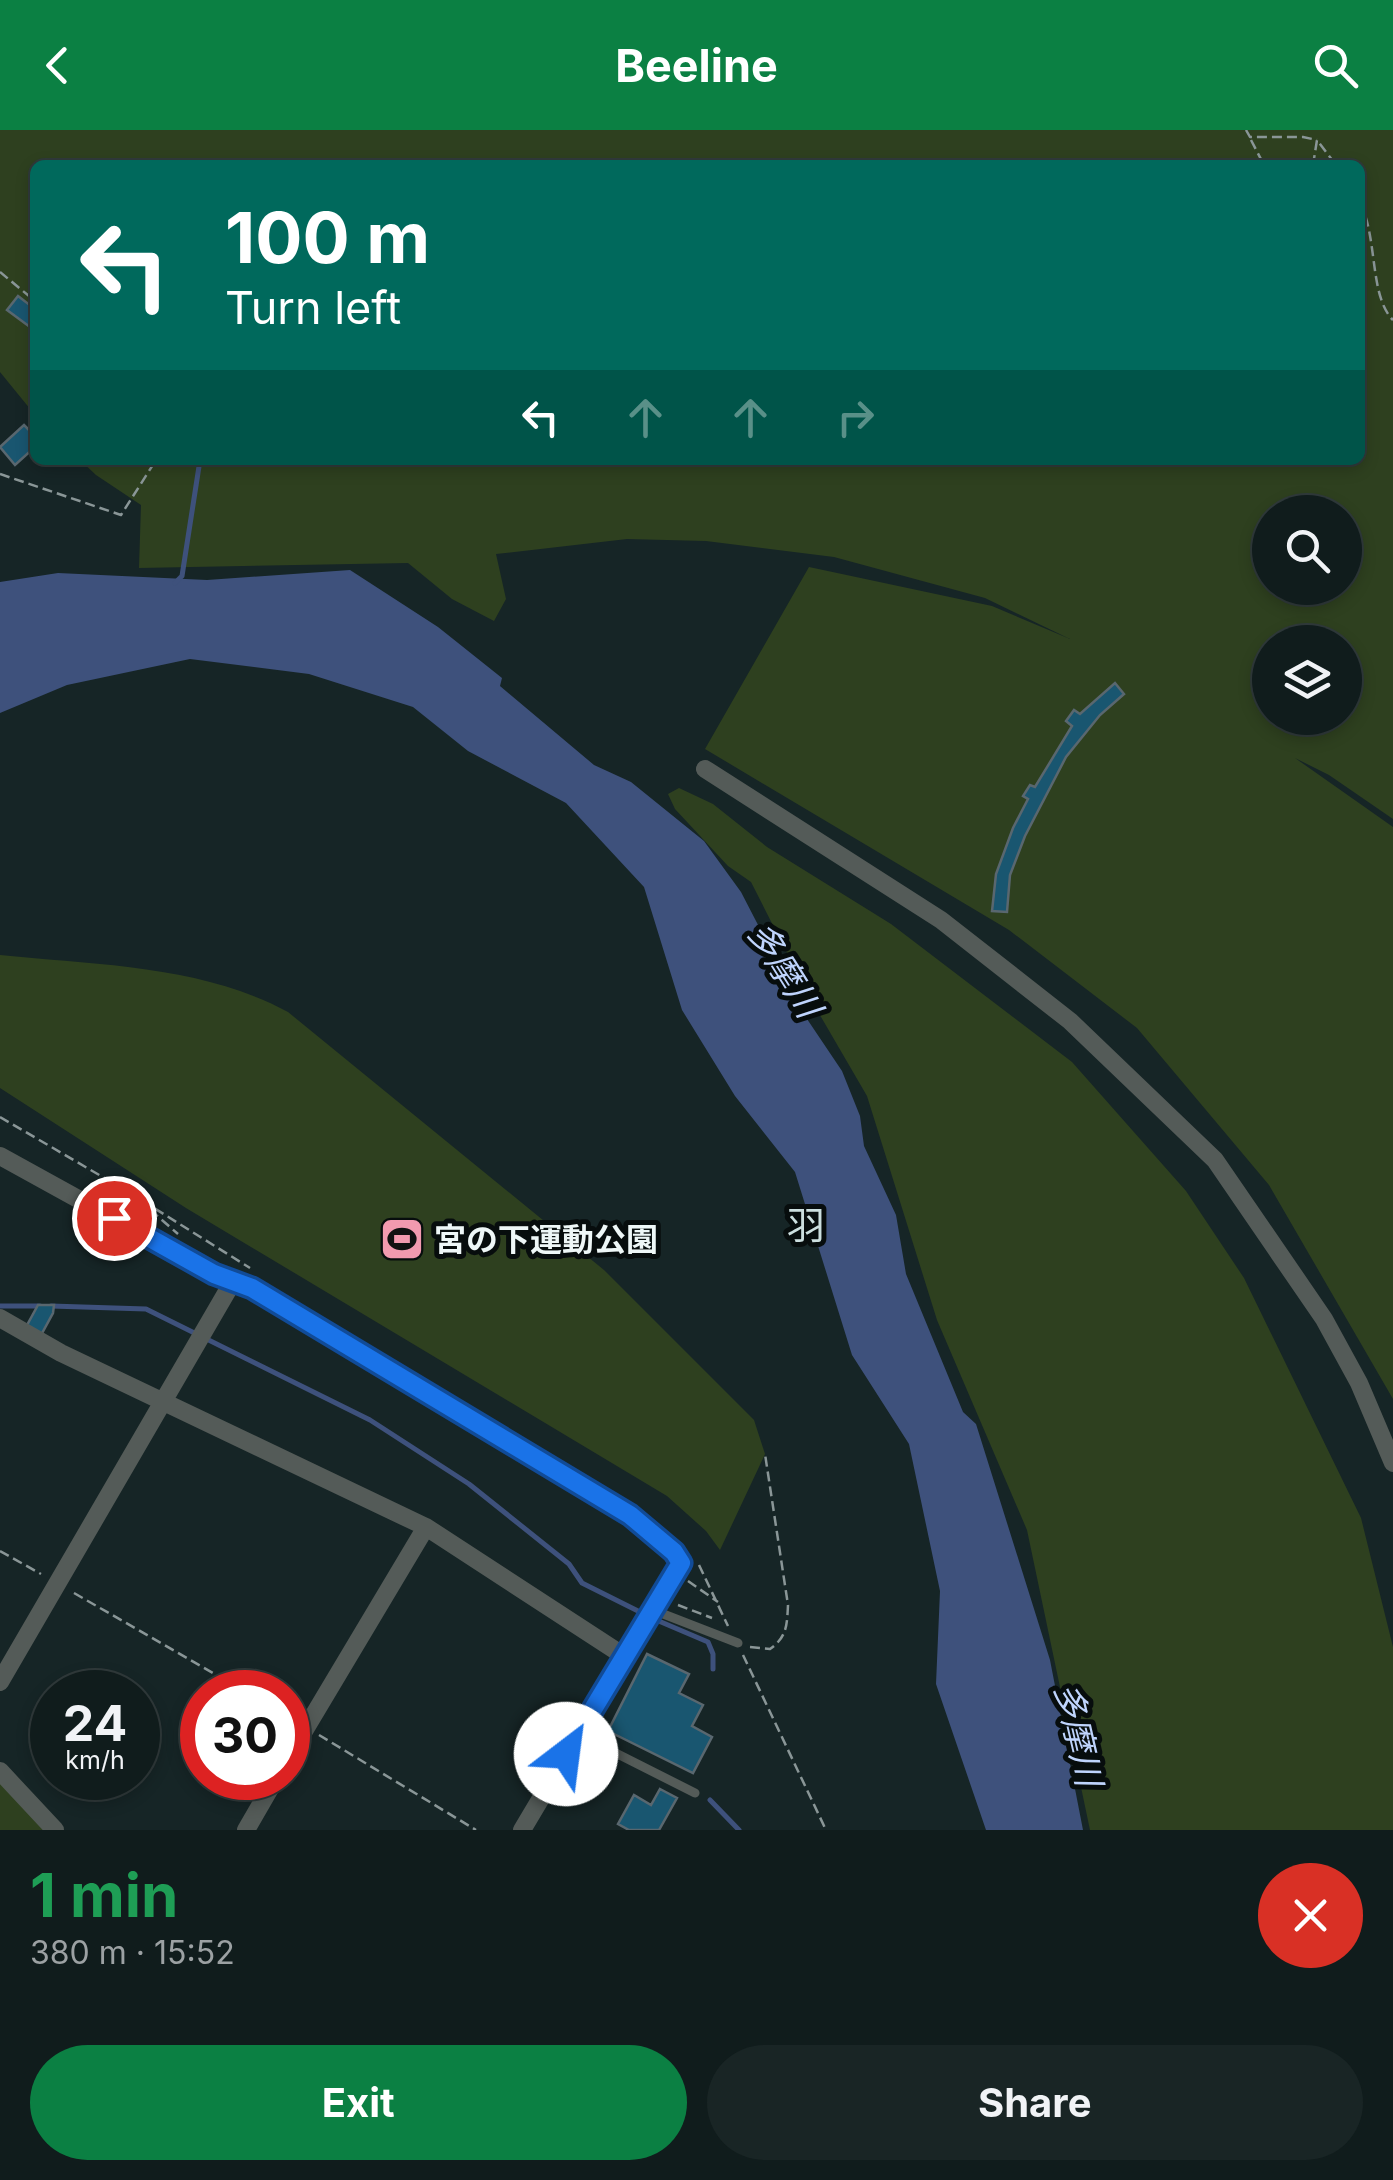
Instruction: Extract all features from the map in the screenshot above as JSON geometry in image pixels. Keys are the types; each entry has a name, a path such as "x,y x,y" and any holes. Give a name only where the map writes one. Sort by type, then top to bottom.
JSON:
{"street":[{"path":"705,769 955,931 1070,1021 1215,1160 1324,1319 1359,1384 1393,1463"},
{"path":"0,1156 232,1282 252,1288 630,1515 674,1552 681,1563 522,1830"},
{"path":"0,1682 232,1282"},
{"path":"0,1318 60,1353 426,1526 624,1656"},
{"path":"310,1719 426,1526"},
{"path":"0,1771 55,1830"},
{"path":"246,1830 263,1800"}],"lane":[{"path":"650,1614 738,1643"},
{"path":"578,1734 695,1793"}],"path":[{"path":"1246,130 1262,160"},
{"path":"1250,137 1316,140 1332,160"},
{"path":"1314,160 1316,140"},
{"path":"1365,212 1376,260 1377,286 1388,317 1393,320"},
{"path":"0,272 30,297"},
{"path":"0,474 121,515 153,465"},
{"path":"0,1117 130,1193 180,1236"},
{"path":"738,1643 770,1649 782,1641 787,1628 788,1605 765,1454"},
{"path":"0,1551 208,1670"},
{"path":"692,1551 826,1830"},
{"path":"680,1575 719,1603"},
{"path":"680,1591 687,1580"},
{"path":"673,1603 728,1624"},
{"path":"310,1730 476,1830"}],"green space":[{"path":"0,130 1393,130 1393,819 1329,775 1295,758 1393,827 1393,1399 1269,1185 1137,1028 1009,930 705,749 809,567 992,606 1070,639 985,598 834,557 706,541 627,539 496,554 506,599 494,621 452,599 408,563 139,568 141,505 85,465 1365,465 1365,160 30,160 30,409 0,372"},
{"path":"679,788 713,804 767,847 891,924 1072,1062 1186,1191 1244,1278 1361,1518 1393,1647 1393,1830 1090,1830 1027,1530 937,1320 867,1096 810,998 751,882 728,866 675,809 668,794"},
{"name":"宮の下運動公園","path":"0,955 184,976 255,996 288,1012 604,1270 754,1420 765,1454 720,1550 706,1531 667,1496 186,1208 0,1088"},
{"path":"0,1778 47,1830 0,1830"}],"water":[{"path":"350,570 438,627 502,678 500,686 594,765 631,782 704,841 741,892 805,1016 842,1071 860,1116 864,1146 896,1215 906,1274 963,1412 976,1424 1050,1660 1083,1830 986,1830 936,1684 940,1591 909,1444 852,1355 795,1172 735,1096 682,1010 644,887 566,803 468,751 413,707 309,674 190,659 67,685 0,713 0,582 58,573 207,580"}],"building":[{"path":"18,296 30,305 30,327 7,310"},
{"path":"24,425 30,431 30,452 15,465 0,447"},
{"path":"1115,683 1124,694 1100,715 1066,757 1025,836 1010,875 1007,912 992,911 996,874 1028,799 1023,796 1030,785 1035,787 1072,726 1066,721 1074,710 1080,714"},
{"path":"38,1305 54,1305 41,1335 26,1327"},
{"path":"647,1654 689,1674 679,1693 703,1705 692,1726 712,1737 693,1773 608,1731"},
{"path":"660,1789 677,1798 659,1830 629,1830 618,1824 634,1795 651,1805"}],"waterway":[{"path":"175,583 182,576 199,465"},
{"path":"0,1306 40,1306"},
{"path":"51,1306 146,1309 370,1420 469,1484 569,1564 582,1583 644,1614"},
{"path":"654,1619 708,1642 713,1669"},
{"path":"710,1800 739,1830"}],"place":[{"name":"宮の下運動公園","path":"402,1239"}],"district":[{"name":"羽","path":"806,1225"}],"route":[{"path":"114,1218 214,1274 252,1288 630,1515 674,1552 681,1563 566,1754"}],"water label":[{"name":"多摩川","path":"785,969"},
{"name":"多摩川","path":"1079,1734"}]}
